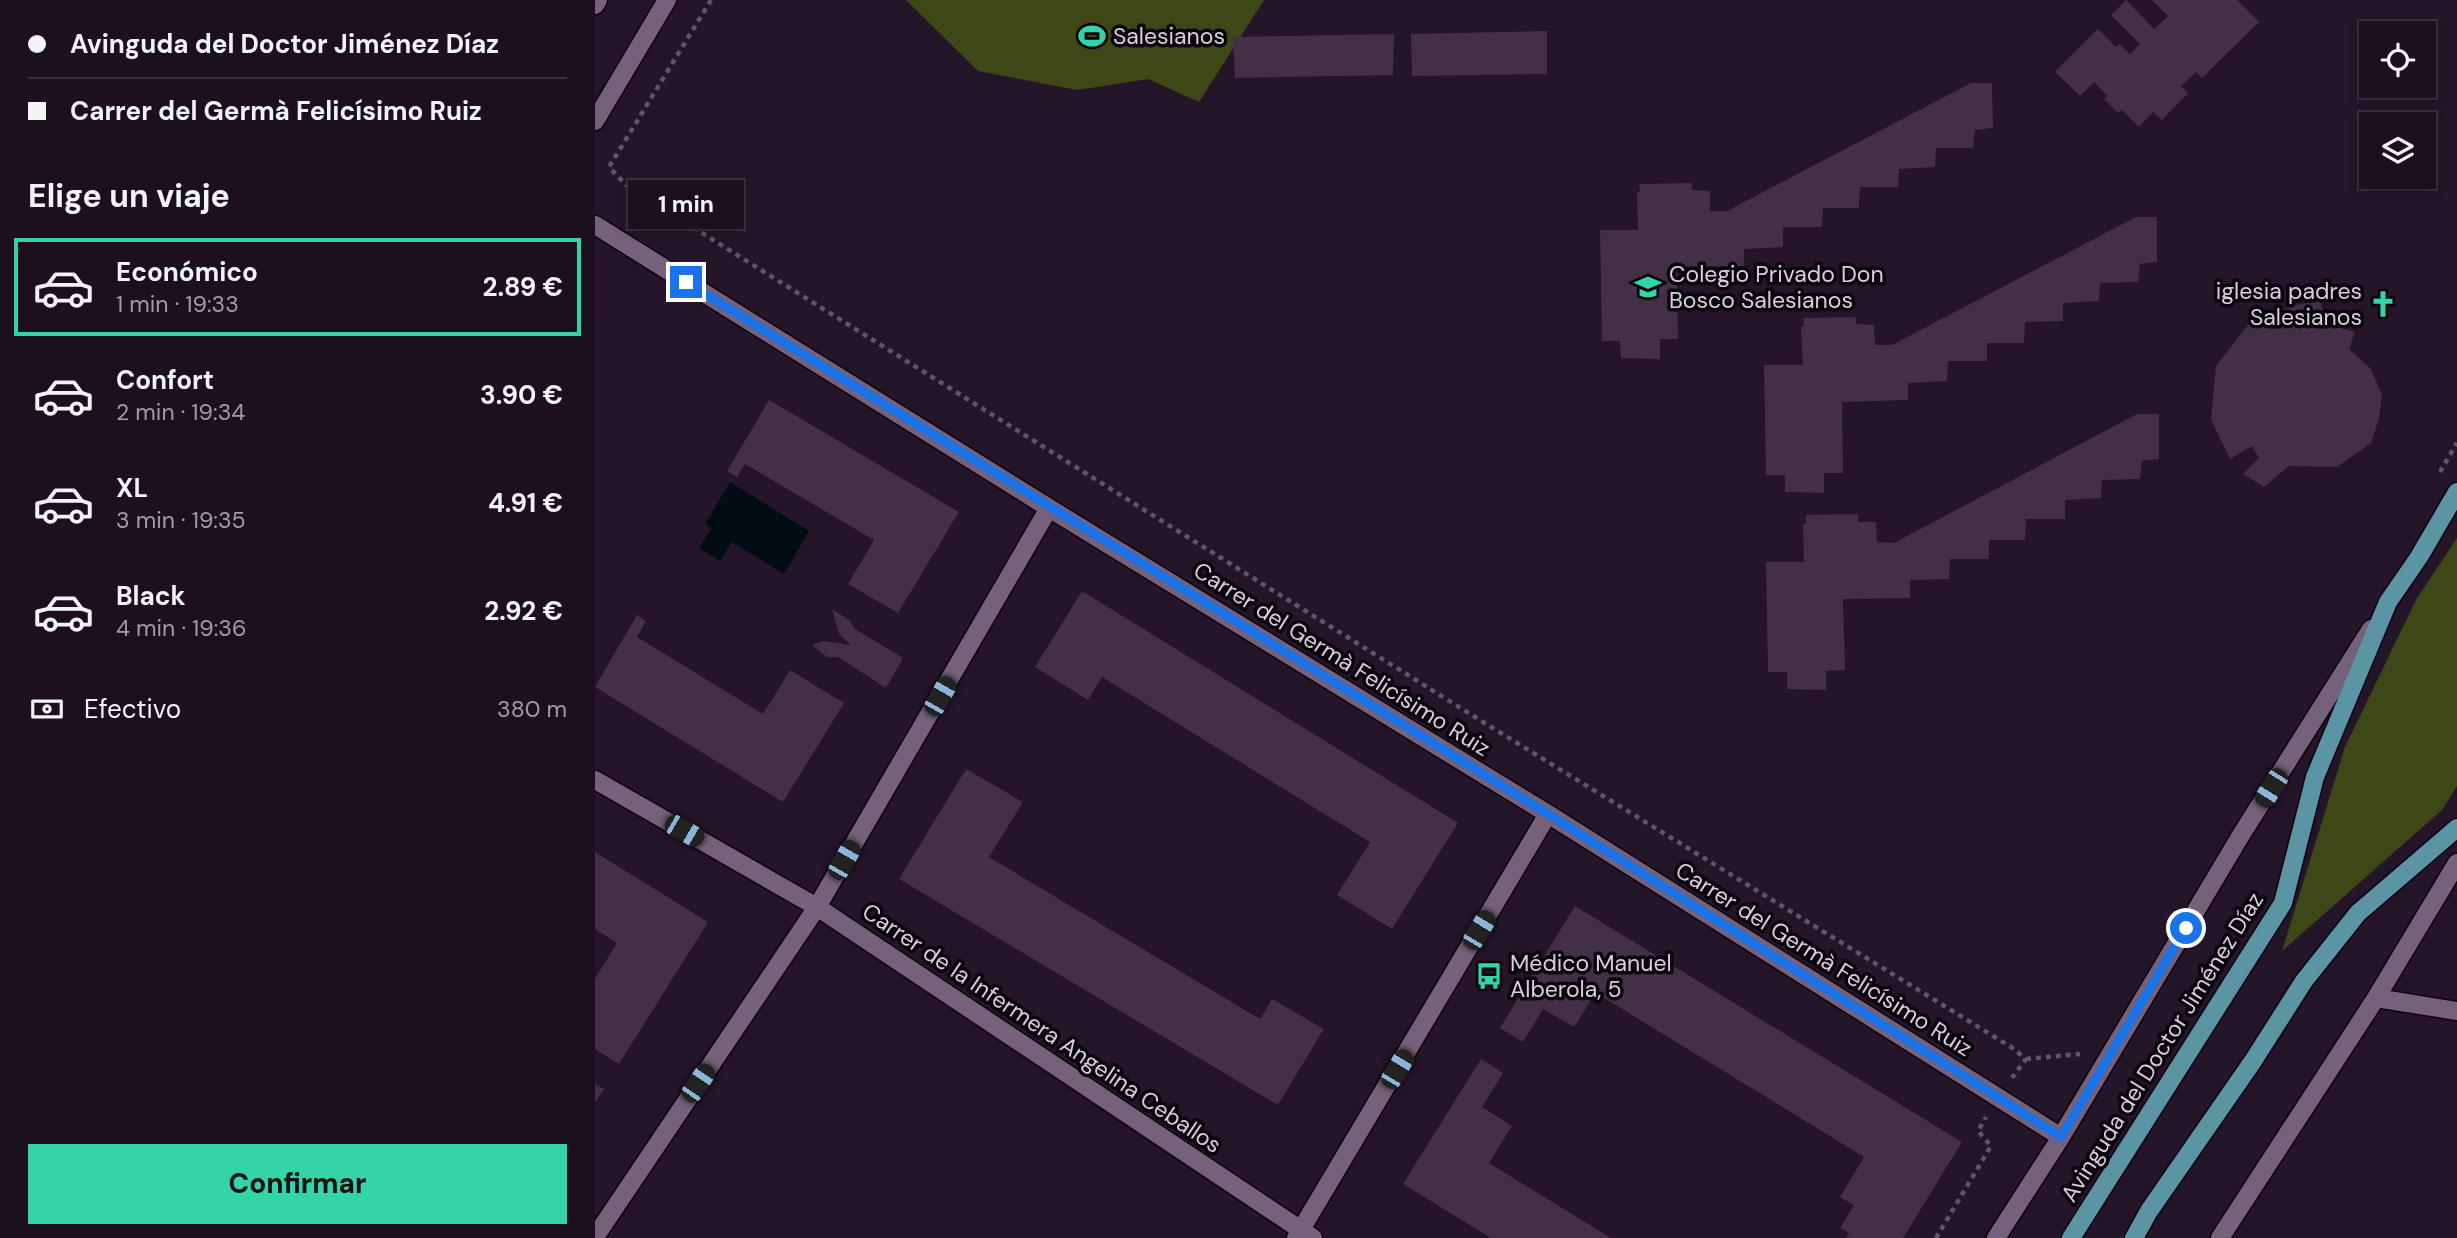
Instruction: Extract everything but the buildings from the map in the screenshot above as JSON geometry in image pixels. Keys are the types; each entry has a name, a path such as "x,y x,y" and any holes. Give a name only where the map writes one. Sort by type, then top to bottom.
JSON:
{"main road":[{"name":"Avinguda del Doctor Jiménez Díaz","path":"2071,1238 2283,904 2315,777 2388,602 2419,557 2457,492"},
{"path":"2134,1238 2149,1211 2253,1061 2311,971 2358,913 2457,828"}],"street":[{"path":"595,5 598,0"},
{"path":"595,121 667,0"},
{"name":"Carrer del Germà Felicísimo Ruiz","path":"595,225 1548,814 2061,1137"},
{"path":"595,1237 817,907 1049,508"},
{"name":"Avinguda del Doctor Jiménez Díaz","path":"1996,1238 2061,1137 2241,835 2388,602"},
{"name":"Carrer de la Infermera Angelina Ceballos","path":"595,780 817,907 1303,1235"},
{"path":"1303,1235 1548,814"},
{"path":"2220,1238 2376,998 2457,863"},
{"path":"2376,998 2457,1011"}],"path":[{"path":"711,0 609,167 627,186 1483,722 2011,1047 2026,1059 1998,1097 1978,1131 1991,1146 1936,1238"}],"green space":[{"name":"Salesianos","path":"906,0 1264,0 1199,102 1148,79 1077,90 978,71"},
{"path":"2457,538 2457,786 2442,810 2282,951 2345,747 2416,600"}],"shaded area":[{"path":"730,482 809,531 784,574 732,542 720,561 699,548 712,528 705,524"}],"place":[{"name":"Salesianos","path":"1092,36"},
{"name":"Colegio Privado Don Bosco Salesianos","path":"1648,287"},
{"name":"iglesia padres Salesianos","path":"2383,304"},
{"name":"Médico Manuel Alberola, 5","path":"1489,976"}],"route":[{"path":"686,282 1548,814 2061,1137 2186,928"}]}
